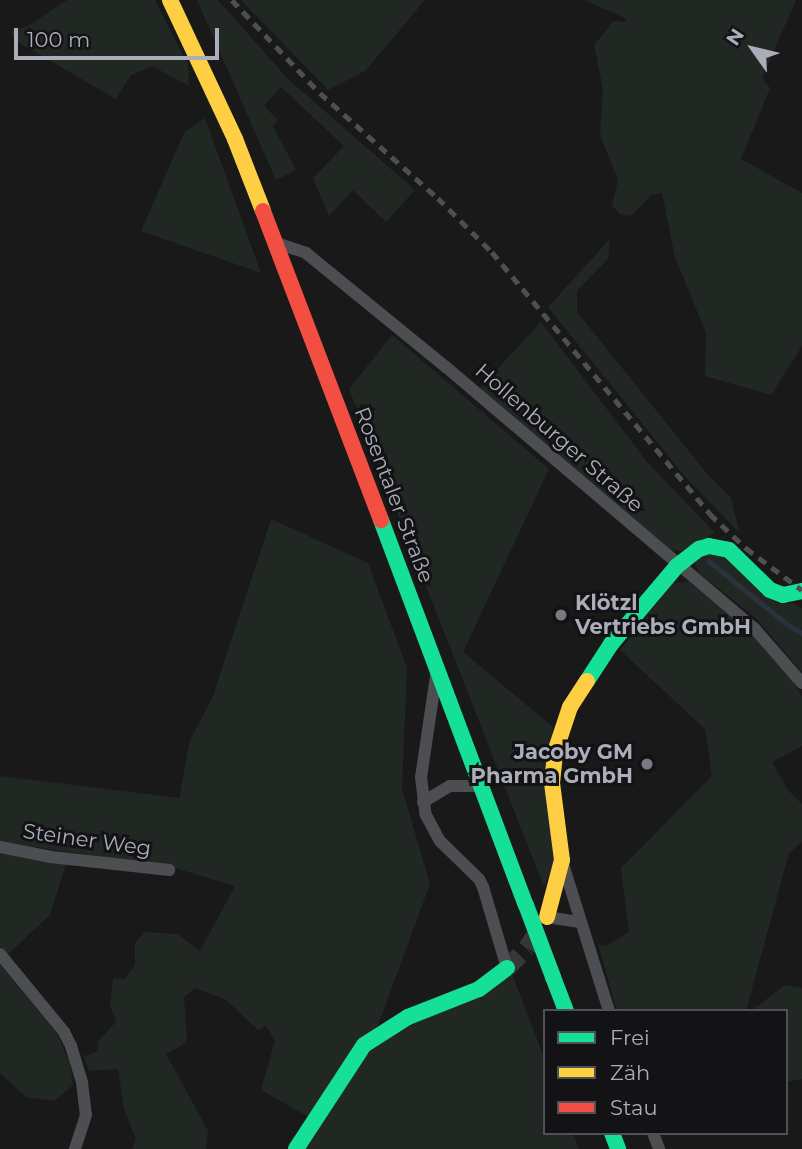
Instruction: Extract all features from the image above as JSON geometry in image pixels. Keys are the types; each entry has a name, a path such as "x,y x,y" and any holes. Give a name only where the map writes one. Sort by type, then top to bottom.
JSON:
{"main road":[{"name":"Rosentaler Straße","path":"170,0 213,89 276,243 565,1009"},
{"path":"547,917 562,860 552,783 555,752 570,706 611,644 677,565 699,548 718,546 729,550 770,590 783,595 802,591"},
{"path":"296,1149 364,1045 408,1017 479,989 507,968"}],"street":[{"name":"Hollenburger Straße","path":"276,243 306,253 446,367 754,628 802,683"},
{"path":"438,671 421,778 423,802 431,829 479,879 507,968"},
{"path":"423,802 450,786 481,786"},
{"name":"Steiner Weg","path":"0,847 51,857 169,870"},
{"path":"562,860 608,1009"},
{"path":"547,917 580,922"},
{"path":"0,954 64,1032 71,1045 82,1083 86,1115 75,1149"}],"shaded area":[{"path":"67,0 155,0 188,65 189,86 152,66 131,75 116,99 18,42 11,32 30,25"},
{"path":"197,0 218,0 288,79 415,190 386,222 353,190 329,216 313,178 344,146 281,87 264,106 278,120 273,126 296,170 276,180"},
{"path":"241,0 425,0 365,71 328,90"},
{"path":"584,0 796,0 762,78 770,88 741,159 802,193 802,346 771,395 705,376 706,333 675,257 662,193 651,195 631,216 620,214 612,206 618,180 600,135 603,90 594,45 614,21 626,22 625,18"},
{"path":"205,118 261,273 141,231 184,133"},
{"path":"610,239 608,259 577,291 577,312 704,470 731,498 739,532 687,479 548,307"},
{"path":"541,322 647,462 715,533 682,551 671,550 479,389"},
{"path":"392,335 549,469 463,652 553,727 546,769 554,863 544,887 349,389"},
{"path":"271,519 368,563 407,668 402,789 430,884 377,1028 309,1117 261,1090 275,1040 266,1026 258,1030 225,999 195,988 184,997 187,1042 166,1054 208,1131 206,1149 132,1149 136,1139 124,1109 118,1069 89,1071 84,1056 97,1052 99,1040 116,1022 110,1006 113,978 125,979 135,964 135,943 145,932 177,934 200,951 235,886 172,867 0,842 0,776 179,798 190,740 213,696"},
{"path":"721,552 778,604 793,603 802,608 802,672 757,619 700,574 695,564 698,557"},
{"path":"689,582 750,631 790,676 802,697 802,746 772,762 788,790 802,804 802,842 789,853 747,1009 616,1009 598,944 606,946 629,932 621,868 712,776 705,729 620,650 673,583"},
{"path":"0,852 66,864 50,915 7,955 0,946"},
{"path":"0,964 58,1035 70,1064 73,1085 54,1101 26,1097 0,1073"},
{"path":"512,974 543,1055 543,1135 574,1135 579,1149 306,1149 340,1089 378,1042"},
{"path":"785,985 802,988 802,1079 788,1082 788,1009 754,1009"}],"waterway":[{"path":"709,561 802,633"}],"tunnel":[{"path":"507,968 527,948 542,925"}],"railway":[{"path":"232,0 320,93 438,198 492,252 710,514 746,548 802,590"}],"traffic: fast":[{"path":"381,520 526,905"},
{"path":"587,681 611,644 677,566 699,549 709,546 729,550 770,590 783,595 802,591"},
{"path":"526,905 553,977"},
{"path":"296,1149 364,1045 408,1017 479,989 507,968"},
{"path":"553,977 565,1009"},
{"path":"613,1135 618,1149"}],"traffic: slow":[{"path":"170,0 235,139 263,211"},
{"path":"547,917 562,860 552,783 555,752 570,707 587,681"}],"traffic: jam":[{"path":"263,211 381,520"}],"place":[{"name":"Klötzl Vertriebs GmbH","path":"561,615"},
{"name":"Jacoby GM Pharma GmbH","path":"647,764"}]}
